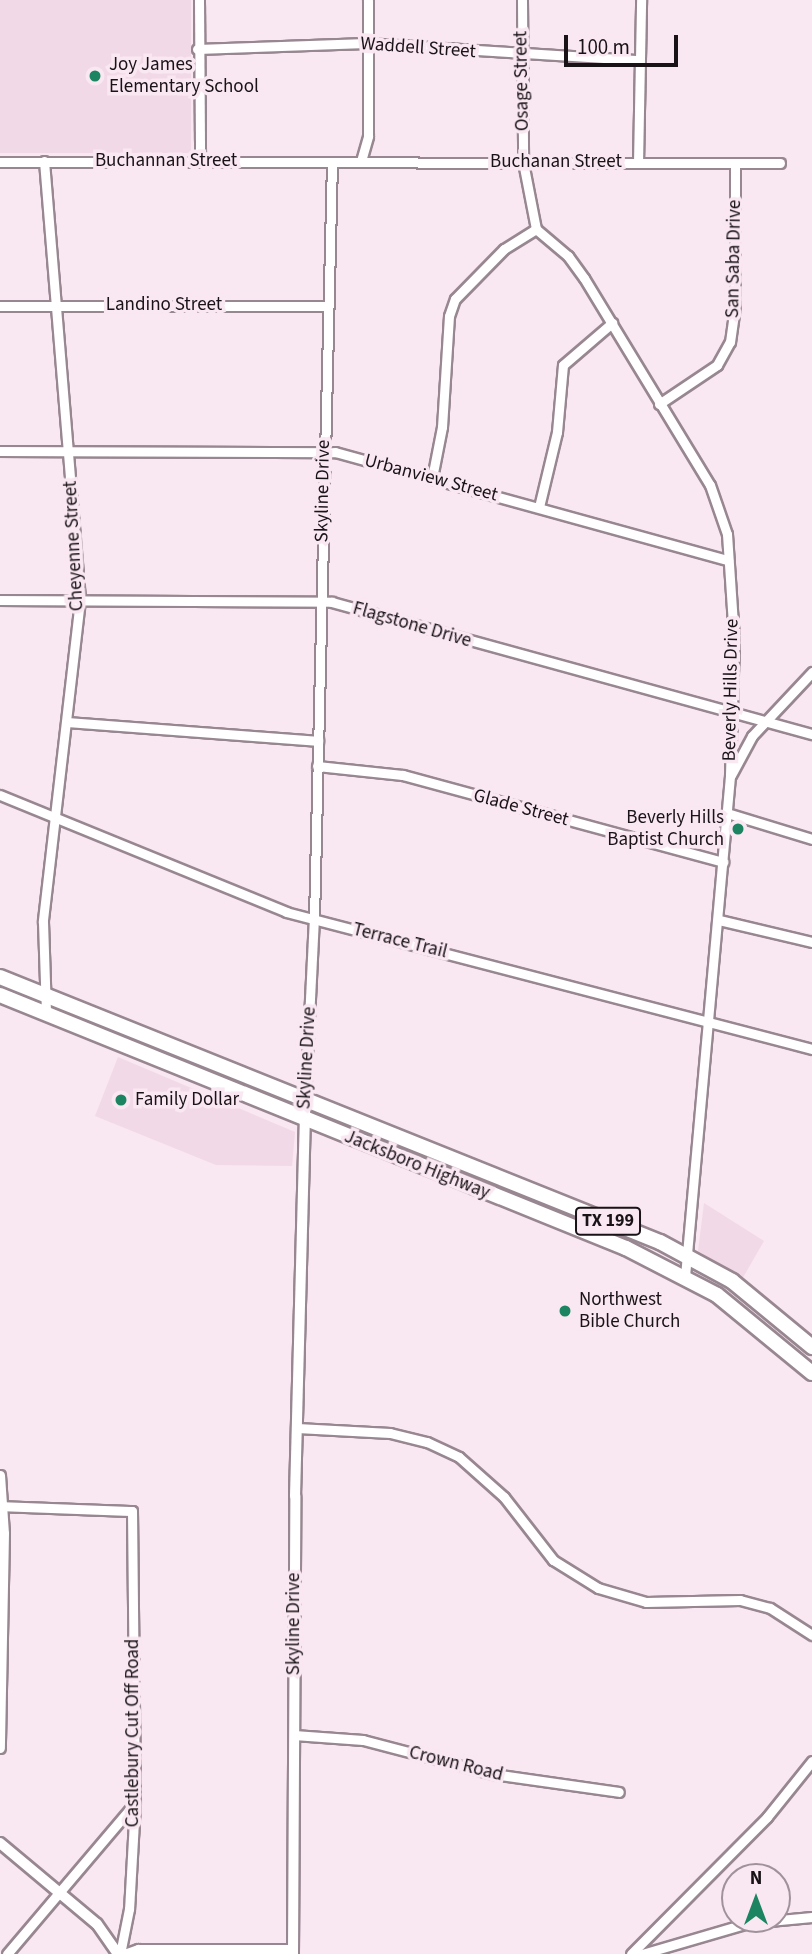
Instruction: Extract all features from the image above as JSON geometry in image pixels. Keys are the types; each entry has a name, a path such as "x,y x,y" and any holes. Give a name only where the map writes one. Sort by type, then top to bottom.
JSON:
{"main road":[{"name":"Jacksboro Highway","path":"0,977 688,1256 732,1282 812,1347"},
{"name":"Jacksboro Highway","path":"0,995 685,1276 746,1315 812,1374"},
{"path":"500,1198 508,1181"}],"street":[{"path":"199,0 197,49 200,160"},
{"path":"361,161 369,136 366,43 368,0"},
{"name":"Osage Street","path":"522,0 519,56 523,162"},
{"path":"638,163 640,0"},
{"name":"Waddell Street","path":"197,49 366,43 519,56 639,60"},
{"name":"Cheyenne Street","path":"44,161 80,600 43,922 46,1014"},
{"name":"Buchannan Street","path":"0,162 332,162"},
{"name":"Buchanan Street","path":"332,162 780,163"},
{"name":"Skyline Drive","path":"293,1951 297,1428 304,1119 314,919 332,162"},
{"path":"432,478 442,427 449,316 455,299 504,249 536,229 523,162"},
{"name":"San Saba Drive","path":"659,404 717,365 730,342 735,308 735,163"},
{"name":"Beverly Hills Drive","path":"536,229 568,256 612,323 721,508 734,640 729,714 730,776 685,1276"},
{"name":"Landino Street","path":"0,306 328,306"},
{"path":"539,507 558,432 562,365 612,323"},
{"name":"Urbanview Street","path":"0,451 324,451 728,560"},
{"name":"Flagstone Drive","path":"0,600 320,600 729,714 812,734"},
{"path":"730,776 764,723 812,672"},
{"path":"68,722 318,741"},
{"name":"Glade Street","path":"317,766 403,775 723,862"},
{"name":"Terrace Trail","path":"0,795 314,919 635,999 708,1023 812,1049"},
{"path":"727,813 812,839"},
{"path":"719,920 812,942"},
{"path":"297,1428 390,1433 427,1442 459,1457 504,1497 552,1560 598,1588 646,1602 740,1600 796,1621 812,1623"},
{"path":"0,1475 0,1748"},
{"name":"Castlebury Cut Off Road","path":"1,1506 132,1511 135,1803 129,1909 121,1954"},
{"path":"796,1621 812,1635"},
{"name":"Crown Road","path":"294,1735 362,1740 493,1774 618,1792"},
{"path":"631,1954 767,1817 812,1761"},
{"path":"7,1954 135,1803"},
{"path":"0,1843 61,1891 97,1924 121,1954 138,1950 293,1951"},
{"path":"642,1954 748,1923 812,1917"},
{"path":"675,1944 675,1954"}],"shaded area":[{"name":"Joy James Elementary School","path":"0,0 191,0 191,153 0,153"},
{"path":"118,1057 295,1132 292,1166 216,1165 95,1116"},
{"path":"704,1203 764,1241 741,1281 698,1251"}],"place":[{"name":"Joy James Elementary School","path":"95,76"},
{"name":"Beverly Hills Baptist Church","path":"738,829"},
{"name":"Family Dollar","path":"121,1100"},
{"name":"Northwest Bible Church","path":"565,1311"}]}
